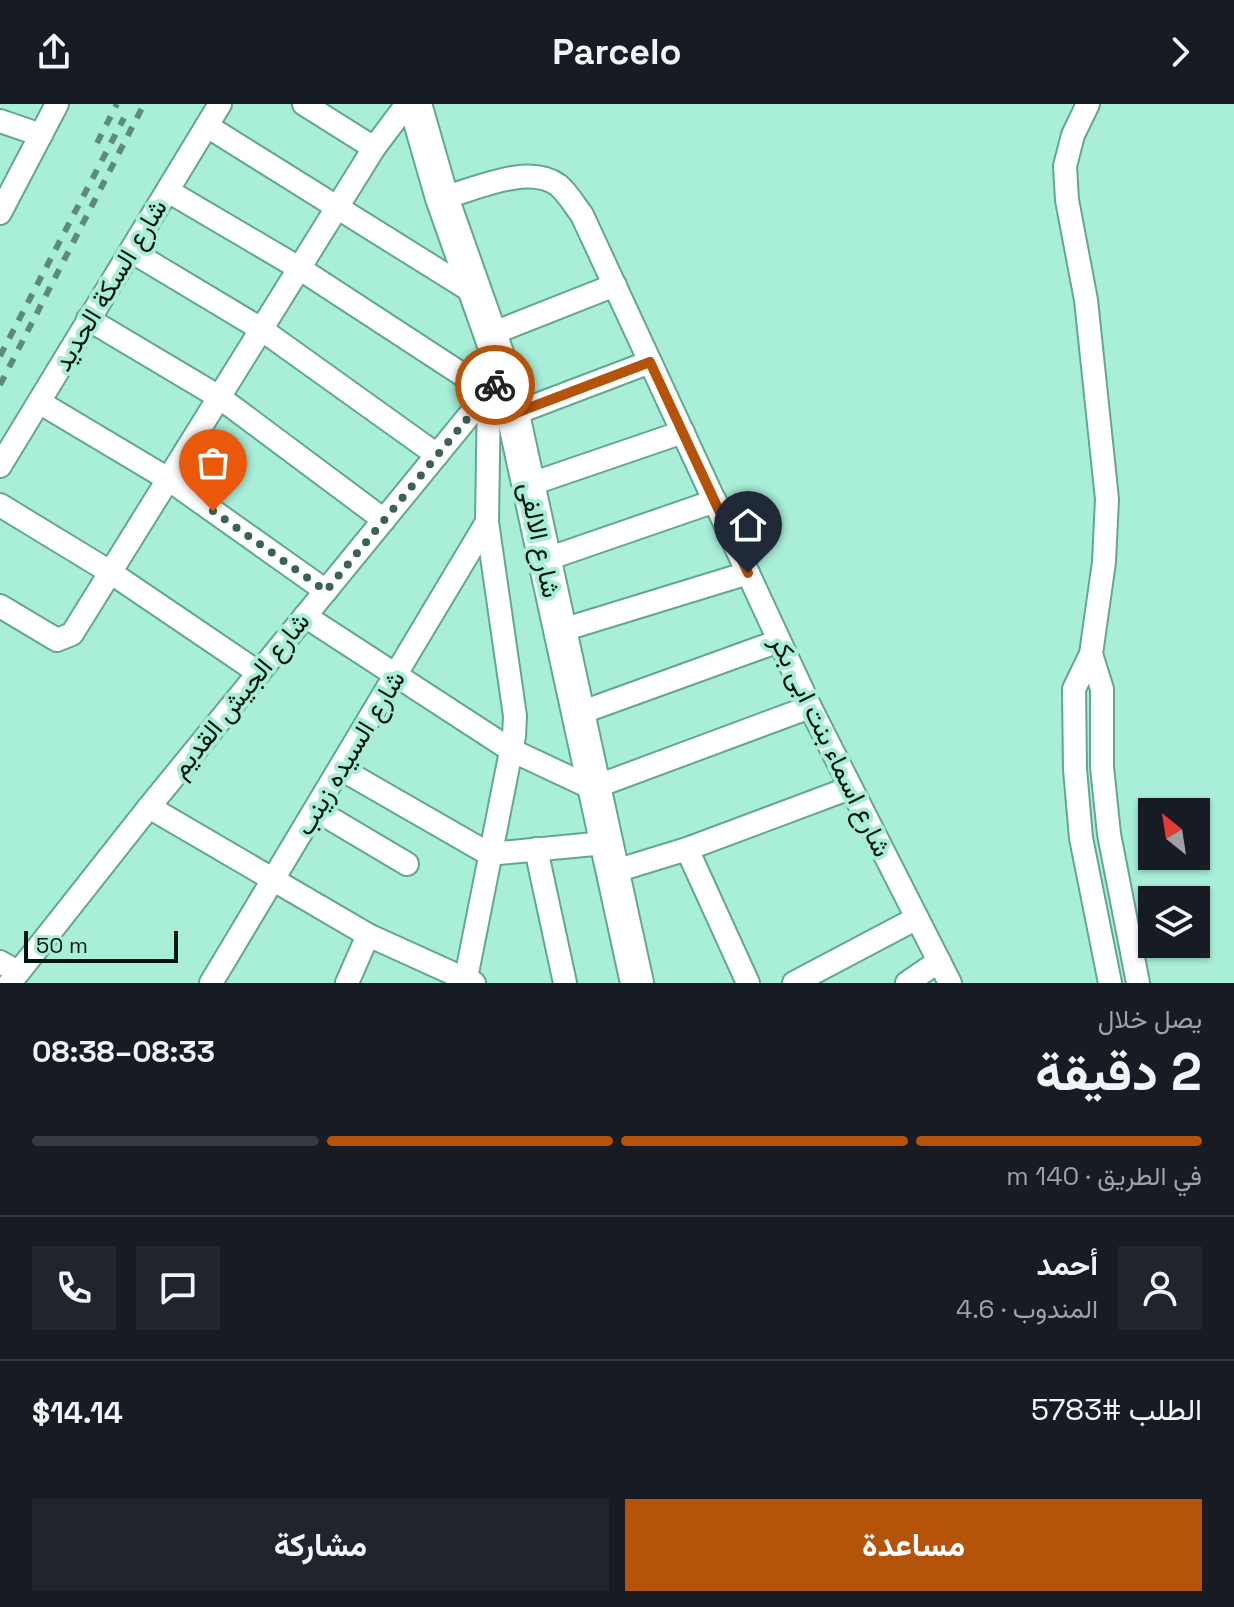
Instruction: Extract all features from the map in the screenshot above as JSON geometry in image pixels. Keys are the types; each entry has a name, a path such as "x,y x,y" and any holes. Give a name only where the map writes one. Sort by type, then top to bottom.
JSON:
{"street":[{"path":"1,208 57,104"},
{"name":"شارع السكة الحديد","path":"0,466 220,104"},
{"path":"304,104 374,148"},
{"path":"0,606 57,640 64,640 72,634 374,148 407,104"},
{"name":"شارع الالفى","path":"415,104 442,198 491,334 496,382 513,414 592,788 637,983"},
{"path":"1088,104 1073,135 1065,166 1105,454 1104,562 1091,654 1074,689 1075,769 1081,838 1110,983"},
{"path":"0,121 41,135"},
{"path":"207,126 476,294"},
{"name":"شارع اسماء بنت ابى بكر","path":"442,198 525,176 542,177 559,185 582,215 810,707 950,983"},
{"path":"149,807 368,935 468,982 515,716 487,522 496,382 168,191"},
{"path":"131,251 261,329 437,455"},
{"path":"491,334 615,285"},
{"path":"88,319 219,397 384,520"},
{"path":"513,414 650,362"},
{"name":"شارع الجيش القديم","path":"9,972 149,807 496,382"},
{"path":"39,402 168,479 326,591"},
{"path":"528,485 683,432"},
{"path":"544,560 715,501"},
{"path":"0,505 110,572 259,673"},
{"name":"شارع السيده زينب","path":"211,983 487,522"},
{"path":"559,631 748,573"},
{"path":"305,616 511,750 592,788 810,707"},
{"path":"577,714 779,641"},
{"path":"1091,654 1102,689 1102,767 1109,834 1138,983"},
{"path":"341,769 489,854 536,849 608,858 687,849 850,788"},
{"path":"316,810 407,864"},
{"path":"536,849 565,983"},
{"path":"687,849 748,983"},
{"path":"794,983 917,918"},
{"path":"347,983 368,935"},
{"path":"907,983 939,961"}],"railway":[{"path":"97,143 117,104"},
{"path":"0,385 144,104"},
{"path":"0,356 124,118"}],"way so far":[{"path":"213,511 326,591 495,385"}],"route":[{"path":"495,385 504,373 513,414 650,362 748,573"}]}
